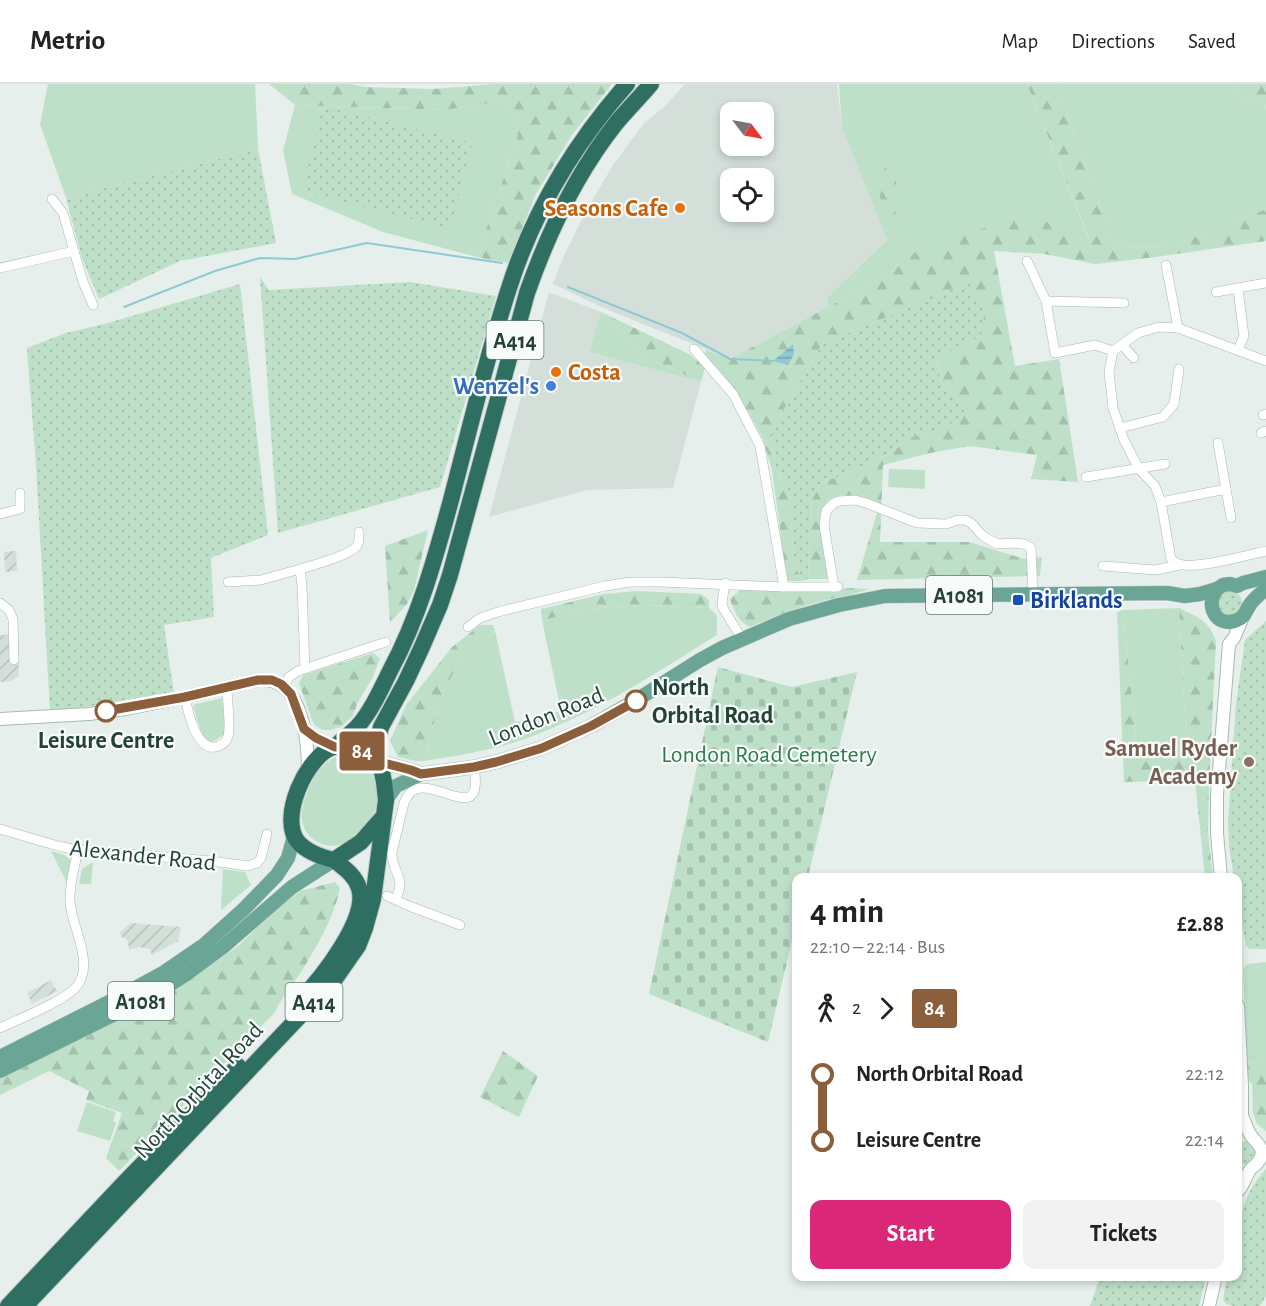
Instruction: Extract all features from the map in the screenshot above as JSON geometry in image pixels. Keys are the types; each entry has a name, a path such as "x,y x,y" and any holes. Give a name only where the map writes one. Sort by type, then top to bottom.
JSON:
{"highway":[{"name":"A414","path":"335,747 359,725 365,716 393,665 418,610 438,546 498,321 515,269 531,232 552,189 582,140 627,84"},
{"name":"A414","path":"379,761 377,741 381,727 422,649 450,575 527,293 542,253 558,217 591,159 617,123 651,84"},
{"path":"335,747 360,750 379,761 386,800 383,817 366,837 334,860 314,853 302,845 294,836 291,822 297,791 308,771 323,755 335,747"},
{"name":"North Orbital Road","path":"25,1306 342,971 358,946 370,915 383,817"},
{"name":"North Orbital Road","path":"8,1306 324,974 338,954 350,930 360,893 356,880 334,860"}],"main road":[{"name":"London Road","path":"386,800 396,786 421,774 474,767 542,748 591,726 700,660 742,639 799,616 839,605 885,596 1167,593 1185,596 1207,593 1223,585 1237,586 1266,578"},
{"path":"1237,586 1247,596 1246,611"},
{"path":"1217,589 1211,599 1211,605 1217,615 1233,622 1266,589"},
{"name":"London Road","path":"1185,596 1217,615"},
{"name":"London Road","path":"379,761 421,774"},
{"name":"A1081","path":"0,1057 122,996 163,973 204,945 277,875 288,858 294,836"},
{"name":"A1081","path":"0,1071 156,994 223,947 292,887 334,860"}],"street":[{"path":"52,199 63,213 83,282 93,305"},
{"path":"0,268 74,251"},
{"path":"1027,261 1046,301 1055,353 1095,345 1118,348 1134,358"},
{"path":"1166,265 1178,328"},
{"path":"1216,292 1266,283"},
{"path":"1238,289 1244,336 1238,350"},
{"path":"1046,301 1124,303"},
{"path":"1180,565 1171,559 1161,502 1155,486 1139,469 1124,440 1113,408 1110,372 1118,348 1138,333 1159,327 1178,328 1266,361"},
{"path":"694,349 733,394 760,446 784,587"},
{"path":"1120,428 1163,417 1174,404 1179,369"},
{"path":"1218,443 1231,518"},
{"path":"1086,477 1165,464"},
{"path":"1161,502 1226,489"},
{"path":"0,514 20,509 20,493"},
{"path":"468,627 480,618 501,611 630,582 836,587 824,525 826,511 838,501 855,500 917,523 946,524 965,520 983,536 997,544 1024,544 1031,548 1033,594"},
{"path":"228,582 261,580 342,556 358,543 359,532"},
{"path":"1103,566 1155,570 1236,558 1266,551"},
{"path":"300,569 304,669"},
{"path":"725,583 723,609 742,639"},
{"path":"0,603 9,610 13,619 14,660"},
{"path":"1229,644 1246,611"},
{"path":"1217,615 1229,644 1217,795 1221,873"},
{"path":"284,686 293,674 304,669 386,642"},
{"path":"0,719 89,714 135,707 268,679 284,686 294,698 304,729 308,771"},
{"path":"185,697 199,739 210,748 224,743 229,734 226,688"},
{"path":"304,729 335,747"},
{"path":"460,925 409,906 392,897 401,886 392,852 406,796 420,788 459,798 467,797 476,784 474,767"},
{"name":"Alexander Road","path":"0,829 78,850 248,866 259,861 263,854 267,834"},
{"path":"0,1028 47,1006 70,992 78,985 84,973 84,960 70,899 78,850"},
{"path":"1242,1124 1258,1141 1263,1158 1244,1170 1242,1187"},
{"path":"1242,1137 1258,1141"},
{"path":"1209,1306 1215,1281"}],"shaded area":[{"path":"685,84 837,84 842,128 887,240 827,298 828,307 730,359 603,308 553,284 586,211 613,165 644,123 663,108"},
{"path":"549,292 601,312 589,352 701,382 673,488 587,490 489,517"},
{"path":"16,551 17,571 5,572 4,552"},
{"path":"18,634 19,676 11,681 0,682 0,635"},
{"path":"131,923 181,927 178,941 152,955 150,949 139,947 129,950 128,941 121,936 120,932"},
{"path":"51,980 57,991 32,1004 27,993"}],"green space":[{"path":"48,84 255,84 258,149 66,198 40,124"},
{"path":"269,84 350,84 365,87 433,89 495,84 612,84 572,135 536,194 508,263 477,257 518,135 508,100 446,110 295,105"},
{"path":"839,84 1027,84 1089,239 1042,220 908,255 890,274 828,307 827,298 887,240 842,128"},
{"path":"1027,84 1056,84 1115,247 1173,246 1266,209 1266,241 1095,264 1044,254 994,251 1015,366 1059,359 1078,482 1031,479 1037,455 970,446 883,465 880,542 969,542 1025,559 1042,557 1040,576 857,580 877,513 876,502 846,495 834,497 823,508 829,579 808,579 811,501 821,482 844,475 890,453 914,436 939,431 957,400 941,382 936,357 970,283 822,344 770,435 776,469 789,493 794,563 802,581 787,581 772,470 763,439 748,411 720,373 703,355 706,350 730,359 890,274 908,255 1010,219 1042,220 1089,238"},
{"path":"1056,84 1235,84 1238,97 1265,104 1266,209 1173,246 1115,247"},
{"path":"1235,84 1266,84 1266,110 1265,104 1238,97"},
{"path":"508,100 518,135 477,257 383,232 292,194 283,150 295,105 446,110"},
{"path":"323,106 472,143 450,229 302,191"},
{"path":"258,149 276,243 180,261 99,299 82,258 66,198"},
{"path":"886,168 895,179 898,190 895,215 889,217 882,208 876,173"},
{"path":"260,277 269,290 410,282 496,296 440,487 278,533"},
{"path":"969,283 985,309 981,336 936,358 941,382 966,414 939,431 914,436 890,453 844,475 821,482 811,502 808,579 802,581 794,563 789,493 776,469 770,435 785,408 822,344"},
{"path":"240,284 268,535 211,558 214,617 164,625 174,694 50,712 27,348 66,333"},
{"path":"601,312 647,357 701,382 589,352"},
{"path":"601,312 689,354 705,367 701,382 647,357"},
{"path":"889,469 925,470 925,489 888,487"},
{"path":"428,530 414,590 407,604 390,623 385,546"},
{"path":"851,588 869,589 804,606 750,627 739,619 730,599 740,590 820,592"},
{"path":"1228,590 1238,594 1242,601 1241,608 1233,616 1220,614 1217,597"},
{"path":"637,591 701,594 709,600 709,608 645,605 601,608 542,620 541,609 604,594"},
{"path":"645,605 709,608 717,616 717,635 621,694 546,731 496,748 424,761 440,700 457,665 495,631 515,722 540,719 540,716 561,711 542,620 601,608"},
{"path":"1179,608 1187,754 1158,755 1136,739 1123,610"},
{"path":"1179,608 1206,624 1216,641 1208,832 1213,873 1205,873 1195,780 1124,782 1117,612 1123,610 1136,739 1158,755 1187,754"},
{"name":"Samuel Ryder Academy","path":"1266,621 1266,949 1249,949 1246,945 1242,924 1242,873 1233,873 1229,847 1228,821 1236,703 1245,640"},
{"path":"480,625 493,625 495,631 457,665 440,700 424,761 398,757 390,741 406,705 452,647"},
{"path":"373,653 380,658 353,716 341,727 331,730 323,730 316,726 299,683 303,675"},
{"name":"London Road Cemetery","path":"718,667 792,687 857,672 809,873 792,873 792,941 768,1042 649,994"},
{"path":"222,698 226,733 214,741 204,742 193,705"},
{"path":"346,752 368,759 376,780 376,807 370,820 354,837 339,845 326,845 315,840 306,832 303,826 303,806 317,773 332,759"},
{"path":"51,851 70,859 67,883"},
{"path":"93,862 91,884 79,884 82,869"},
{"path":"223,869 245,872 251,885 221,910"},
{"path":"335,882 340,888 324,932 275,1012 119,1171 106,1158 122,1113 86,1100 89,1091 49,1071 0,1095 0,1078 165,994 238,946 274,911 300,891"},
{"path":"1266,962 1266,1060 1247,1064 1243,970 1247,964"},
{"path":"503,1051 538,1076 519,1117 480,1097"},
{"path":"1266,1060 1266,1131 1257,1124 1253,1113 1252,1084 1248,1080 1247,1064"},
{"path":"87,1102 116,1112 113,1121 116,1123 110,1141 77,1131"},
{"path":"1242,1142 1249,1142 1256,1150 1256,1157 1245,1164 1242,1164"},
{"path":"1266,1169 1266,1296 1260,1306 1234,1306 1226,1304 1223,1299 1226,1281 1242,1281 1242,1213 1256,1182"},
{"path":"1098,1281 1205,1281 1199,1306 1090,1306"}],"water":[{"path":"793,344 794,354 788,365 773,361"}],"waterway":[{"path":"124,307 215,271 260,258 295,259 367,243 502,263"},
{"path":"568,287 682,333 730,359 773,361"}],"bus line":[{"name":"84","path":"106,711 268,679 281,684 288,690 294,698 304,729 316,738 335,747 360,750 380,762 421,774 474,767 542,748 591,726 636,701"}],"place":[{"name":"Seasons Cafe","path":"680,208"},
{"name":"Costa","path":"556,372"},
{"name":"Wenzel's","path":"551,386"},
{"name":"Birklands","path":"1018,600"},
{"name":"North Orbital Road","path":"636,701"},
{"name":"Leisure Centre","path":"106,711"},
{"name":"Samuel Ryder Academy","path":"1249,762"}]}
